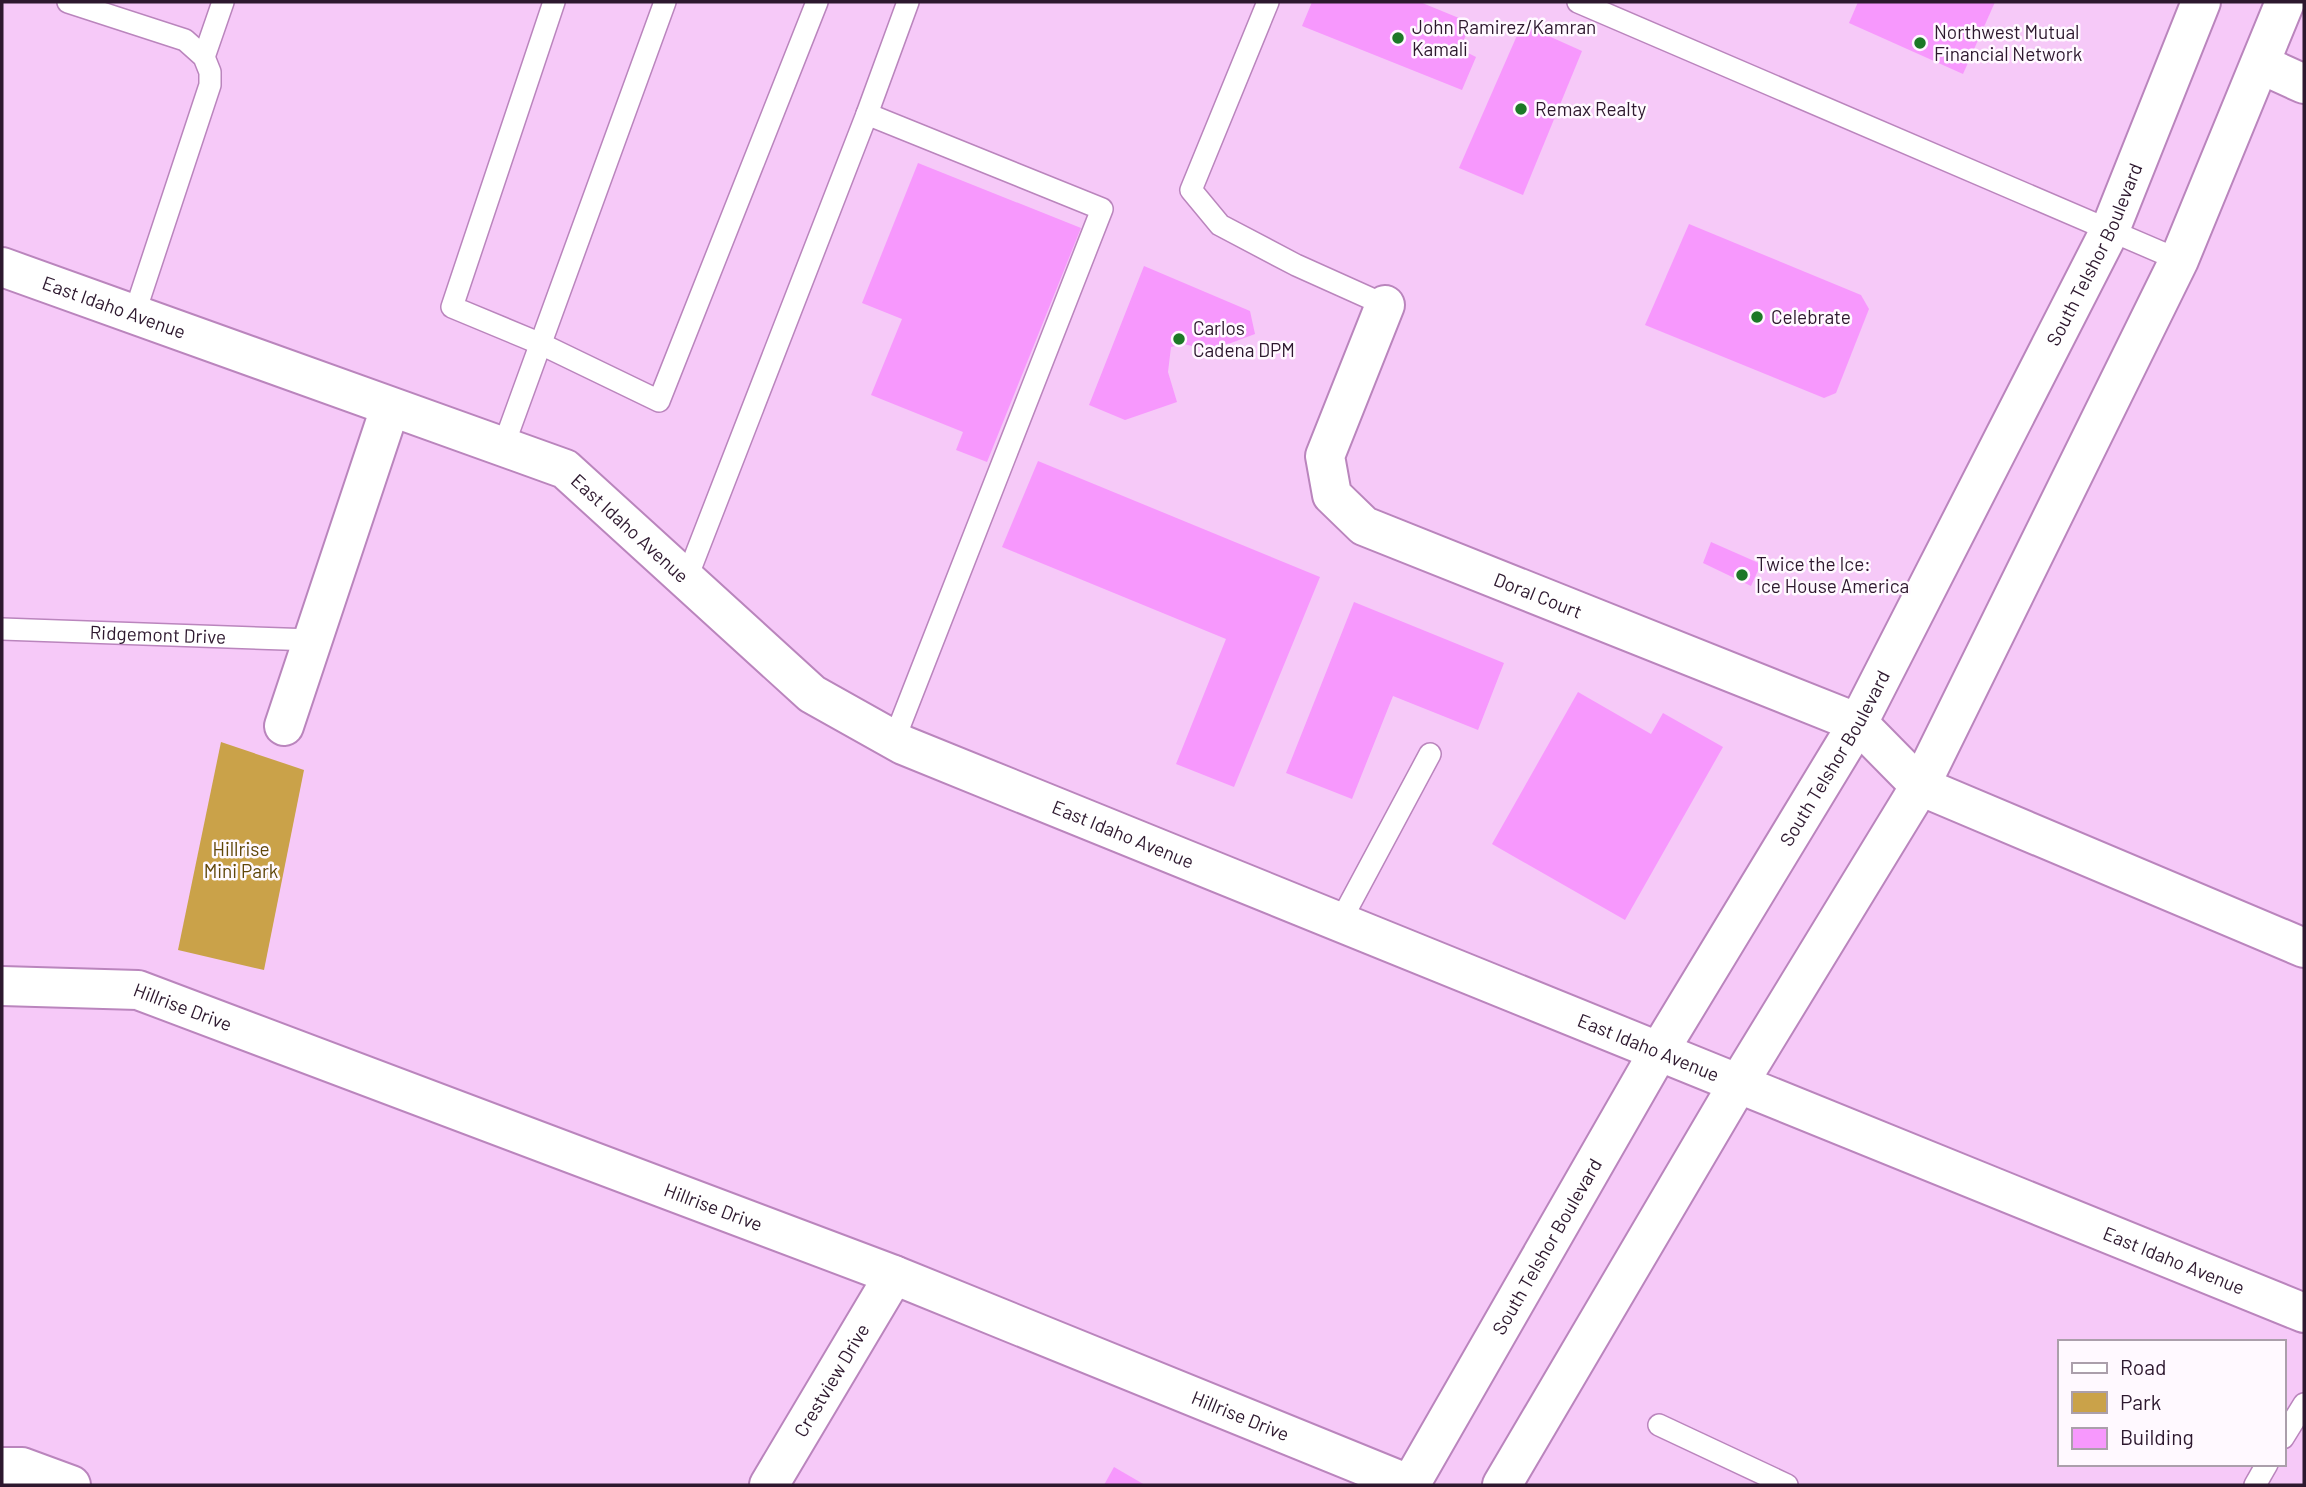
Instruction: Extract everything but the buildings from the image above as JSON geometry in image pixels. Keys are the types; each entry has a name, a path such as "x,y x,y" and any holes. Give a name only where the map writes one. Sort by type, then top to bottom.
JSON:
{"street":[{"name":"South Telshor Boulevard","path":"1410,1485 1659,1051 1858,723 2110,230 2202,2"},
{"path":"1505,1484 1738,1084 1920,786 2179,260 2285,2"},
{"path":"2260,64 2304,84"},
{"name":"East Idaho Avenue","path":"2,267 565,469 812,694 894,740 2304,1313"},
{"name":"Doral Court","path":"1385,305 1325,456 1332,495 1364,526 1858,723 1920,786"},
{"path":"284,726 390,408"},
{"path":"1920,786 2304,948"},
{"name":"Hillrise Drive","path":"2,986 138,990 894,1275 1410,1485"},
{"name":"Crestview Drive","path":"769,1485 894,1275"},
{"path":"2,1467 22,1467 71,1485"}],"lane":[{"path":"68,2 185,40 204,57 210,72 210,85 134,315"},
{"path":"204,57 223,2"},
{"path":"554,2 452,307 541,344 660,401 817,2"},
{"path":"503,447 665,2"},
{"path":"686,580 908,2"},
{"path":"1268,2 1191,190 1220,225 1296,265 1385,305"},
{"path":"1578,2 2179,260"},
{"path":"867,114 1102,209 894,740"},
{"name":"Ridgemont Drive","path":"2,629 313,640"},
{"path":"1340,922 1430,754"},
{"path":"2285,1435 2304,1404"},
{"path":"1659,1425 1787,1485"},
{"path":"2255,1485 2266,1466"}],"green space":[{"name":"Hillrise Mini Park","path":"221,742 304,770 264,970 178,950"}],"place":[{"name":"John Ramirez/Kamran Kamali","path":"1398,38"},
{"name":"Northwest Mutual Financial Network","path":"1920,43"},
{"name":"Remax Realty","path":"1521,109"},
{"name":"Celebrate","path":"1757,317"},
{"name":"Carlos Cadena DPM","path":"1179,339"},
{"name":"Twice the Ice: Ice House America","path":"1742,575"}]}
